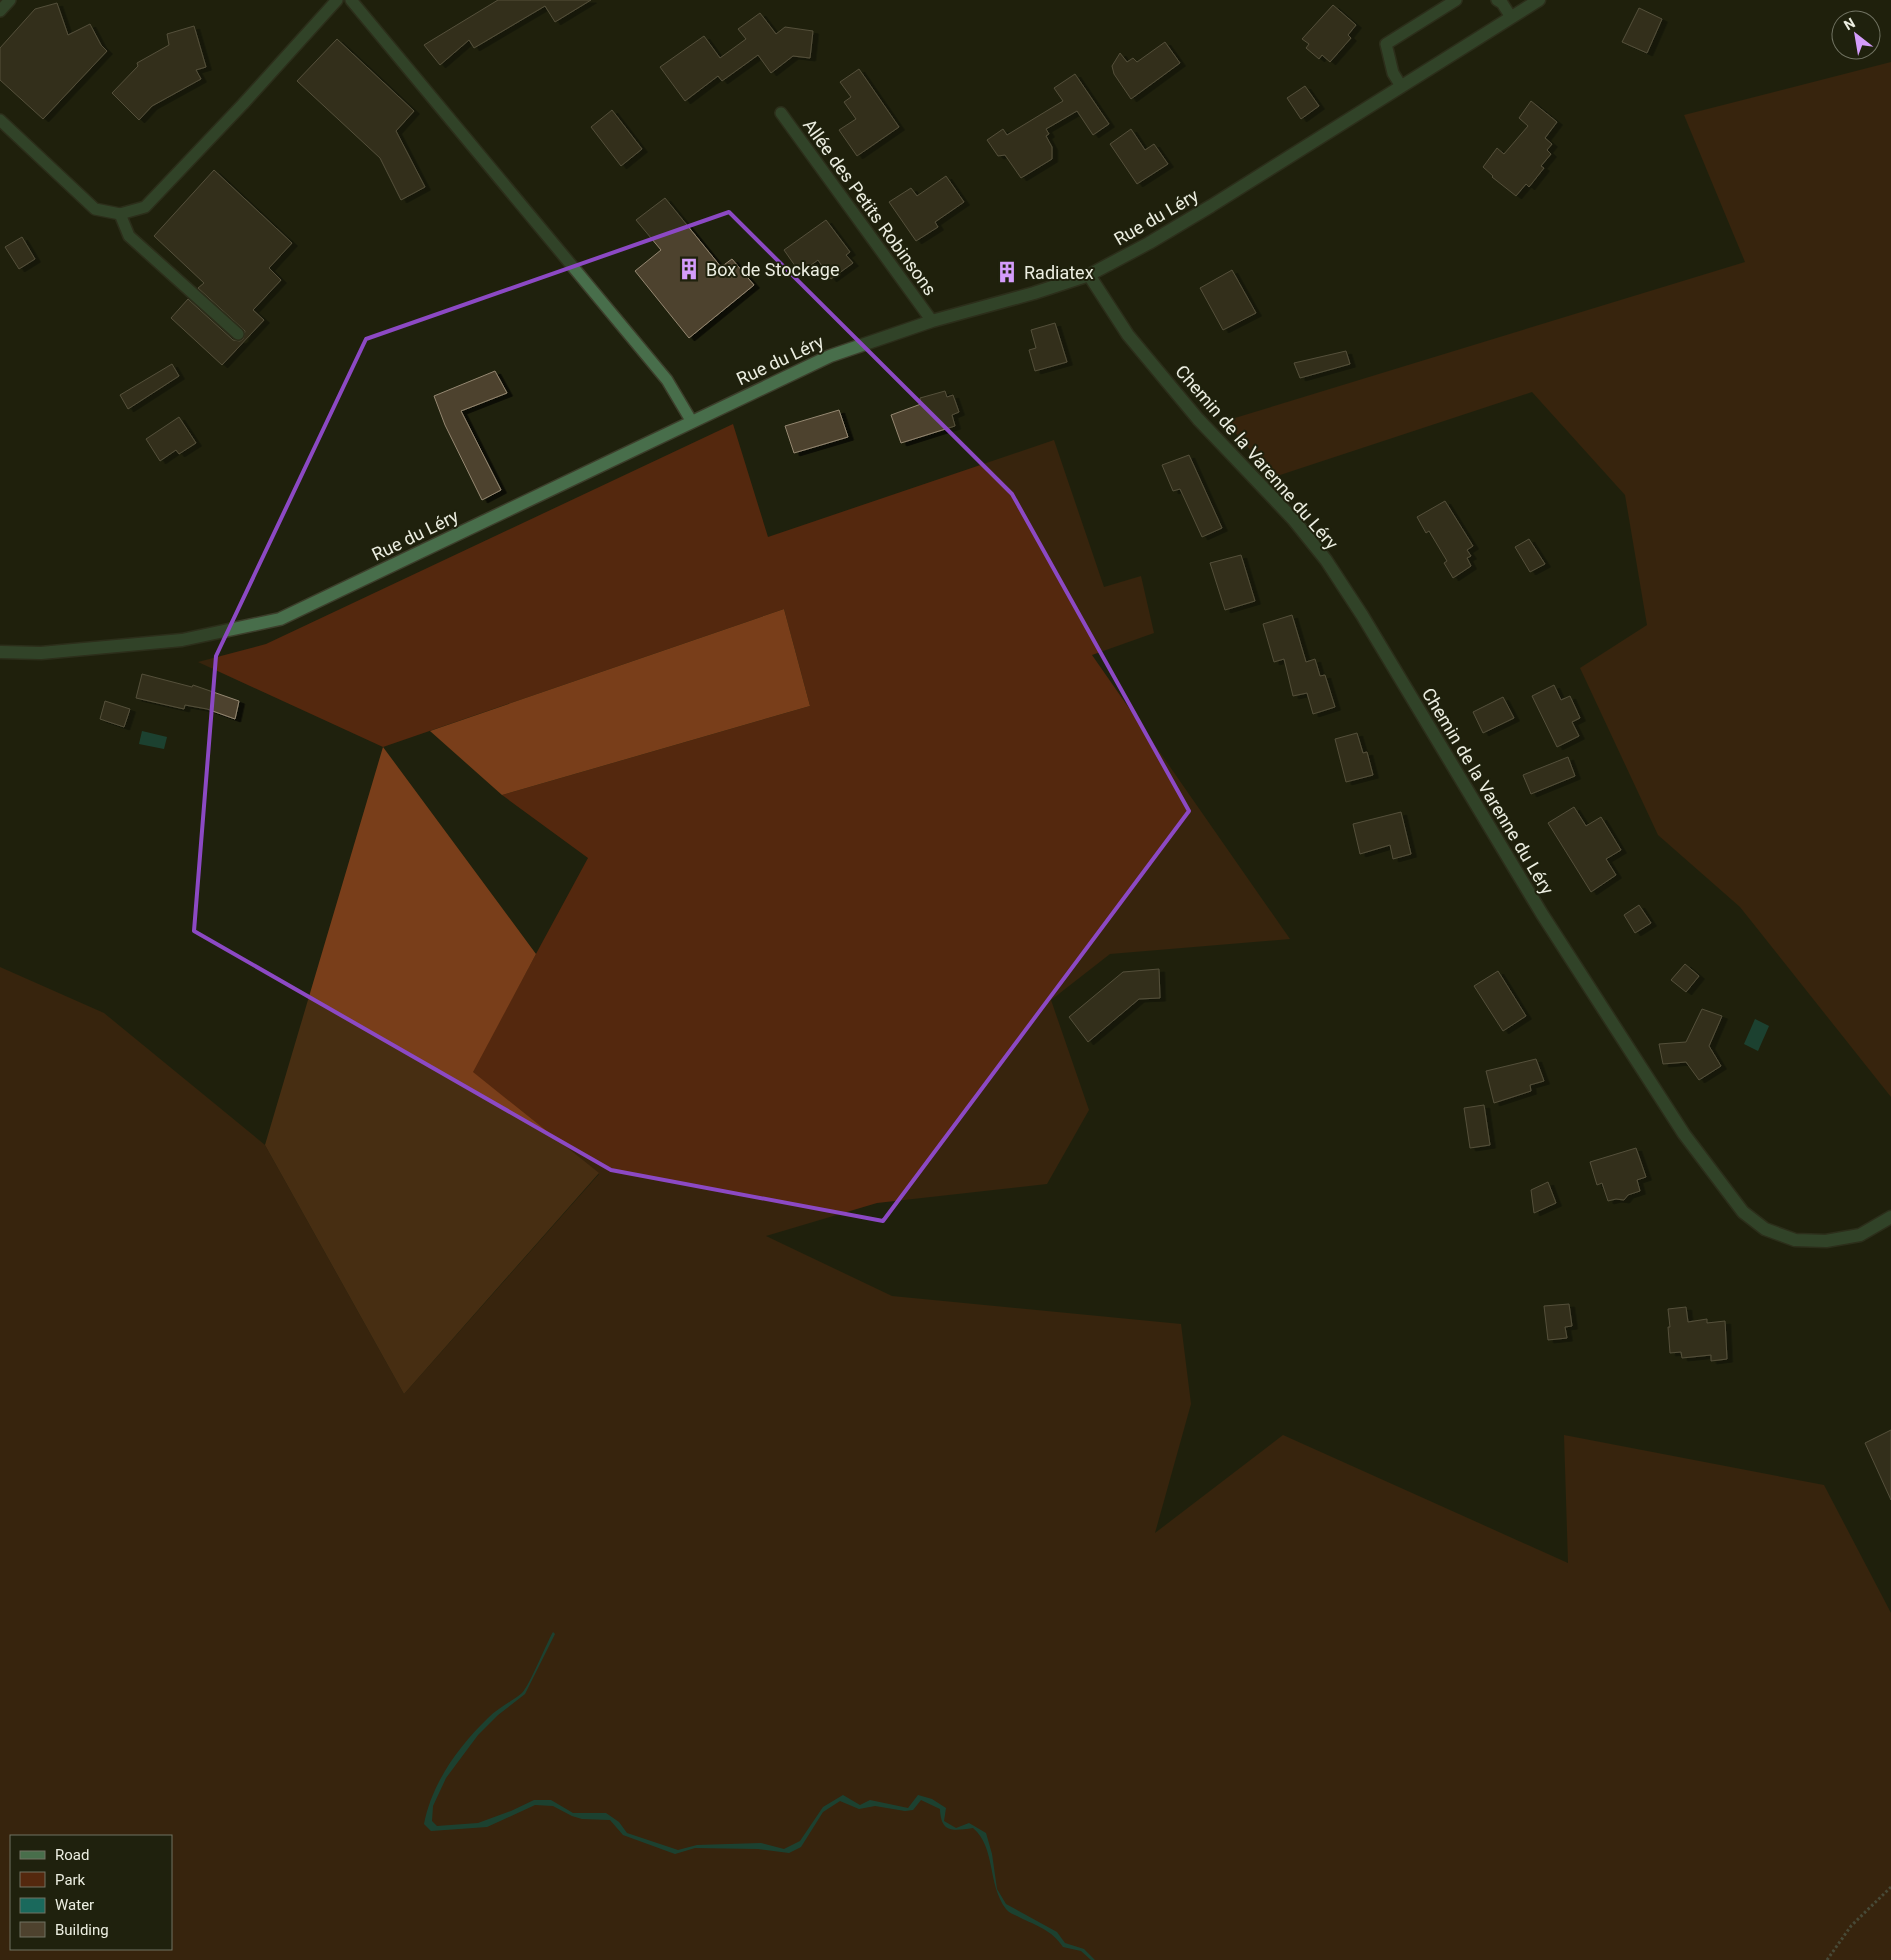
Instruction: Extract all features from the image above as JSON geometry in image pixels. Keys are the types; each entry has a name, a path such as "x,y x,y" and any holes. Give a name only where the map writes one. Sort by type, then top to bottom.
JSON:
{"street":[{"name":"Rue du Léry","path":"0,652 41,653 182,640 280,619 830,356 932,321 1034,293 1089,275 1150,243 1211,206 1539,0"},
{"name":"Chemin de la Varenne du Léry","path":"1089,275 1128,335 1198,419 1293,519 1326,560 1362,615 1542,914 1684,1134 1743,1212 1765,1230 1795,1240 1818,1241 1860,1235 1891,1217"}],"lane":[{"path":"0,11 10,0"},
{"path":"0,120 95,209 120,214 146,207 337,0"},
{"path":"351,0 667,380 692,422"},
{"path":"1401,86 1393,73 1386,44 1456,0"},
{"path":"1497,0 1511,17"},
{"name":"Allée des Petits Robinsons","path":"781,113 932,321"},
{"path":"120,214 129,236 238,334"}],"path":[{"path":"1827,1960 1850,1926 1891,1887"}],"highlighted area":[{"path":"729,212 1012,494 1189,811 883,1221 611,1170 194,931 216,656 366,339"}],"green space":[{"path":"1891,62 1891,1097 1740,907 1658,835 1580,668 1647,625 1625,495 1532,392 1274,477 1225,421 1745,262 1684,115"},
{"path":"733,424 768,537 1054,440 1104,587 1141,576 1154,633 1092,655 1290,939 1110,954 1051,1000 1089,1110 1047,1184 877,1203 766,1236 892,1296 1181,1324 1191,1404 1155,1533 1283,1435 1568,1563 1564,1435 1824,1485 1891,1613 1891,1960 0,1960 0,967 104,1013 265,1145 404,1394 599,1174 472,1072 588,858 502,795 810,706 784,609 383,747 198,662 266,644"}],"shaded area":[{"path":"784,609 810,706 502,795 430,731"},
{"path":"383,747 536,954 473,1072 599,1173 404,1394 265,1145"}],"water":[{"path":"142,731 167,737 164,749 139,744"},
{"path":"1755,1019 1769,1026 1758,1051 1744,1044"},
{"path":"553,1632 555,1634 525,1694 498,1715 478,1735 446,1778 433,1806 432,1821 437,1826 478,1823 534,1800 551,1800 573,1813 606,1813 619,1822 627,1833 678,1850 697,1845 761,1843 784,1849 800,1841 823,1807 843,1795 860,1805 870,1800 908,1808 918,1795 932,1799 946,1808 944,1821 956,1828 969,1823 986,1833 992,1854 997,1889 1006,1904 1057,1932 1065,1943 1084,1949 1095,1960 1091,1960 1081,1951 1063,1947 1049,1932 1007,1910 1000,1899 996,1888 989,1855 980,1836 973,1828 949,1829 943,1823 940,1809 921,1800 913,1810 905,1811 875,1806 859,1809 840,1801 823,1812 801,1847 789,1853 758,1849 695,1848 675,1854 623,1835 610,1820 582,1819 553,1806 535,1805 487,1827 431,1831 424,1824 433,1794 448,1766 466,1741 488,1718 522,1693"}],"building":[{"path":"498,0 591,0 555,22 545,6 474,48 469,40 440,65 424,45"},
{"path":"57,3 68,35 90,24 101,45 107,51 43,119 0,80 0,48 35,9"},
{"path":"1333,5 1356,25 1348,35 1351,38 1330,62 1322,55 1319,59 1306,48 1309,44 1302,39"},
{"path":"1639,8 1662,19 1647,53 1622,42"},
{"path":"760,13 776,34 785,27 813,31 810,58 793,56 771,73 758,55 722,81 718,76 685,101 660,67 704,36 720,58 746,39 738,29"},
{"path":"194,26 206,67 196,70 201,79 152,106 139,120 112,93 138,66 137,63 169,45 167,34"},
{"path":"337,39 414,111 396,131 425,187 401,200 380,158 297,81"},
{"path":"1165,42 1180,63 1131,99 1114,74 1112,66 1120,53 1127,62 1133,58 1137,62"},
{"path":"859,69 899,127 857,156 839,130 856,119 844,102 851,97 840,82"},
{"path":"1075,74 1109,124 1093,135 1077,111 1046,129 1049,134 1046,136 1052,147 1052,159 1021,178 1005,155 998,156 987,140 1003,129 1007,135 1063,101 1054,88"},
{"path":"1305,86 1319,106 1301,119 1287,98"},
{"path":"1531,101 1557,122 1545,138 1552,144 1547,150 1551,154 1541,166 1544,168 1529,187 1526,184 1516,196 1492,177 1483,167 1497,148 1504,154 1528,126 1519,118"},
{"path":"612,110 642,149 621,166 591,127"},
{"path":"1131,129 1145,150 1154,144 1168,164 1137,184 1110,144"},
{"path":"214,170 292,243 269,268 281,280 253,310 264,320 222,365 171,318 188,299 233,340 240,341 243,339 245,331 198,288 204,283 154,236"},
{"path":"946,176 964,202 935,222 938,227 916,241 889,202 911,188 917,196"},
{"name":"Box de Stockage","path":"665,198 721,267 732,259 754,285 689,338 635,271 661,250 636,220"},
{"path":"826,220 850,252 846,255 853,263 831,279 818,260 800,273 784,250"},
{"path":"22,237 35,259 19,269 5,247"},
{"path":"1232,270 1256,313 1223,330 1200,288"},
{"path":"1055,323 1067,362 1035,371 1029,350 1036,348 1031,330"},
{"path":"1346,351 1350,364 1300,378 1294,363"},
{"path":"172,364 179,376 128,409 120,395"},
{"path":"495,371 507,393 461,411 501,490 482,500 445,425 434,396"},
{"path":"945,391 947,397 953,395 959,412 952,415 955,426 901,443 891,415 921,404 920,398"},
{"path":"839,410 848,437 794,453 785,426"},
{"path":"179,417 196,443 179,454 176,450 160,461 146,439"},
{"path":"1189,455 1222,528 1202,537 1180,489 1173,491 1162,465"},
{"path":"1445,501 1473,546 1467,550 1471,556 1467,558 1471,566 1453,578 1444,563 1447,561 1429,531 1426,533 1417,517"},
{"path":"1529,539 1545,564 1530,572 1515,547"},
{"path":"1241,555 1255,601 1225,610 1210,563"},
{"path":"1292,615 1306,662 1315,659 1320,676 1325,675 1335,707 1313,714 1307,693 1293,696 1284,659 1274,662 1263,624"},
{"path":"142,674 192,687 193,685 239,701 235,719 207,709 185,705 184,709 136,698"},
{"path":"1554,685 1561,700 1570,696 1580,718 1572,722 1579,736 1557,747 1532,696"},
{"path":"1503,697 1514,718 1483,733 1473,712"},
{"path":"105,701 130,709 124,727 100,719"},
{"path":"1357,733 1363,753 1367,752 1373,775 1346,782 1335,739"},
{"path":"1568,757 1575,776 1531,794 1523,775"},
{"path":"1574,807 1586,826 1601,817 1621,850 1606,859 1616,875 1591,892 1548,823"},
{"path":"1401,812 1411,854 1393,859 1390,845 1360,854 1353,824"},
{"path":"1639,905 1651,923 1635,933 1624,915"},
{"path":"1685,964 1699,976 1686,992 1671,980"},
{"path":"1159,969 1160,998 1139,999 1088,1042 1069,1017 1123,972"},
{"path":"1498,971 1526,1016 1503,1031 1474,986"},
{"path":"1702,1009 1722,1016 1709,1046 1721,1066 1699,1080 1686,1062 1663,1064 1659,1044 1686,1042"},
{"path":"1536,1059 1544,1081 1530,1085 1531,1091 1494,1103 1486,1071"},
{"path":"1484,1105 1490,1145 1470,1148 1464,1108"},
{"path":"1636,1148 1646,1177 1637,1180 1640,1191 1628,1195 1624,1200 1608,1201 1602,1183 1597,1185 1590,1162"},
{"path":"1548,1182 1556,1203 1534,1213 1531,1190"},
{"path":"1569,1304 1572,1326 1565,1327 1567,1338 1548,1340 1544,1306"},
{"path":"1686,1307 1688,1322 1707,1319 1707,1323 1725,1321 1727,1359 1711,1361 1711,1355 1682,1358 1681,1352 1670,1353 1668,1309"},
{"path":"1891,1430 1891,1500 1865,1443"}],"place":[{"name":"Box de Stockage","path":"689,269"},
{"name":"Radiatex","path":"1007,272"}]}
